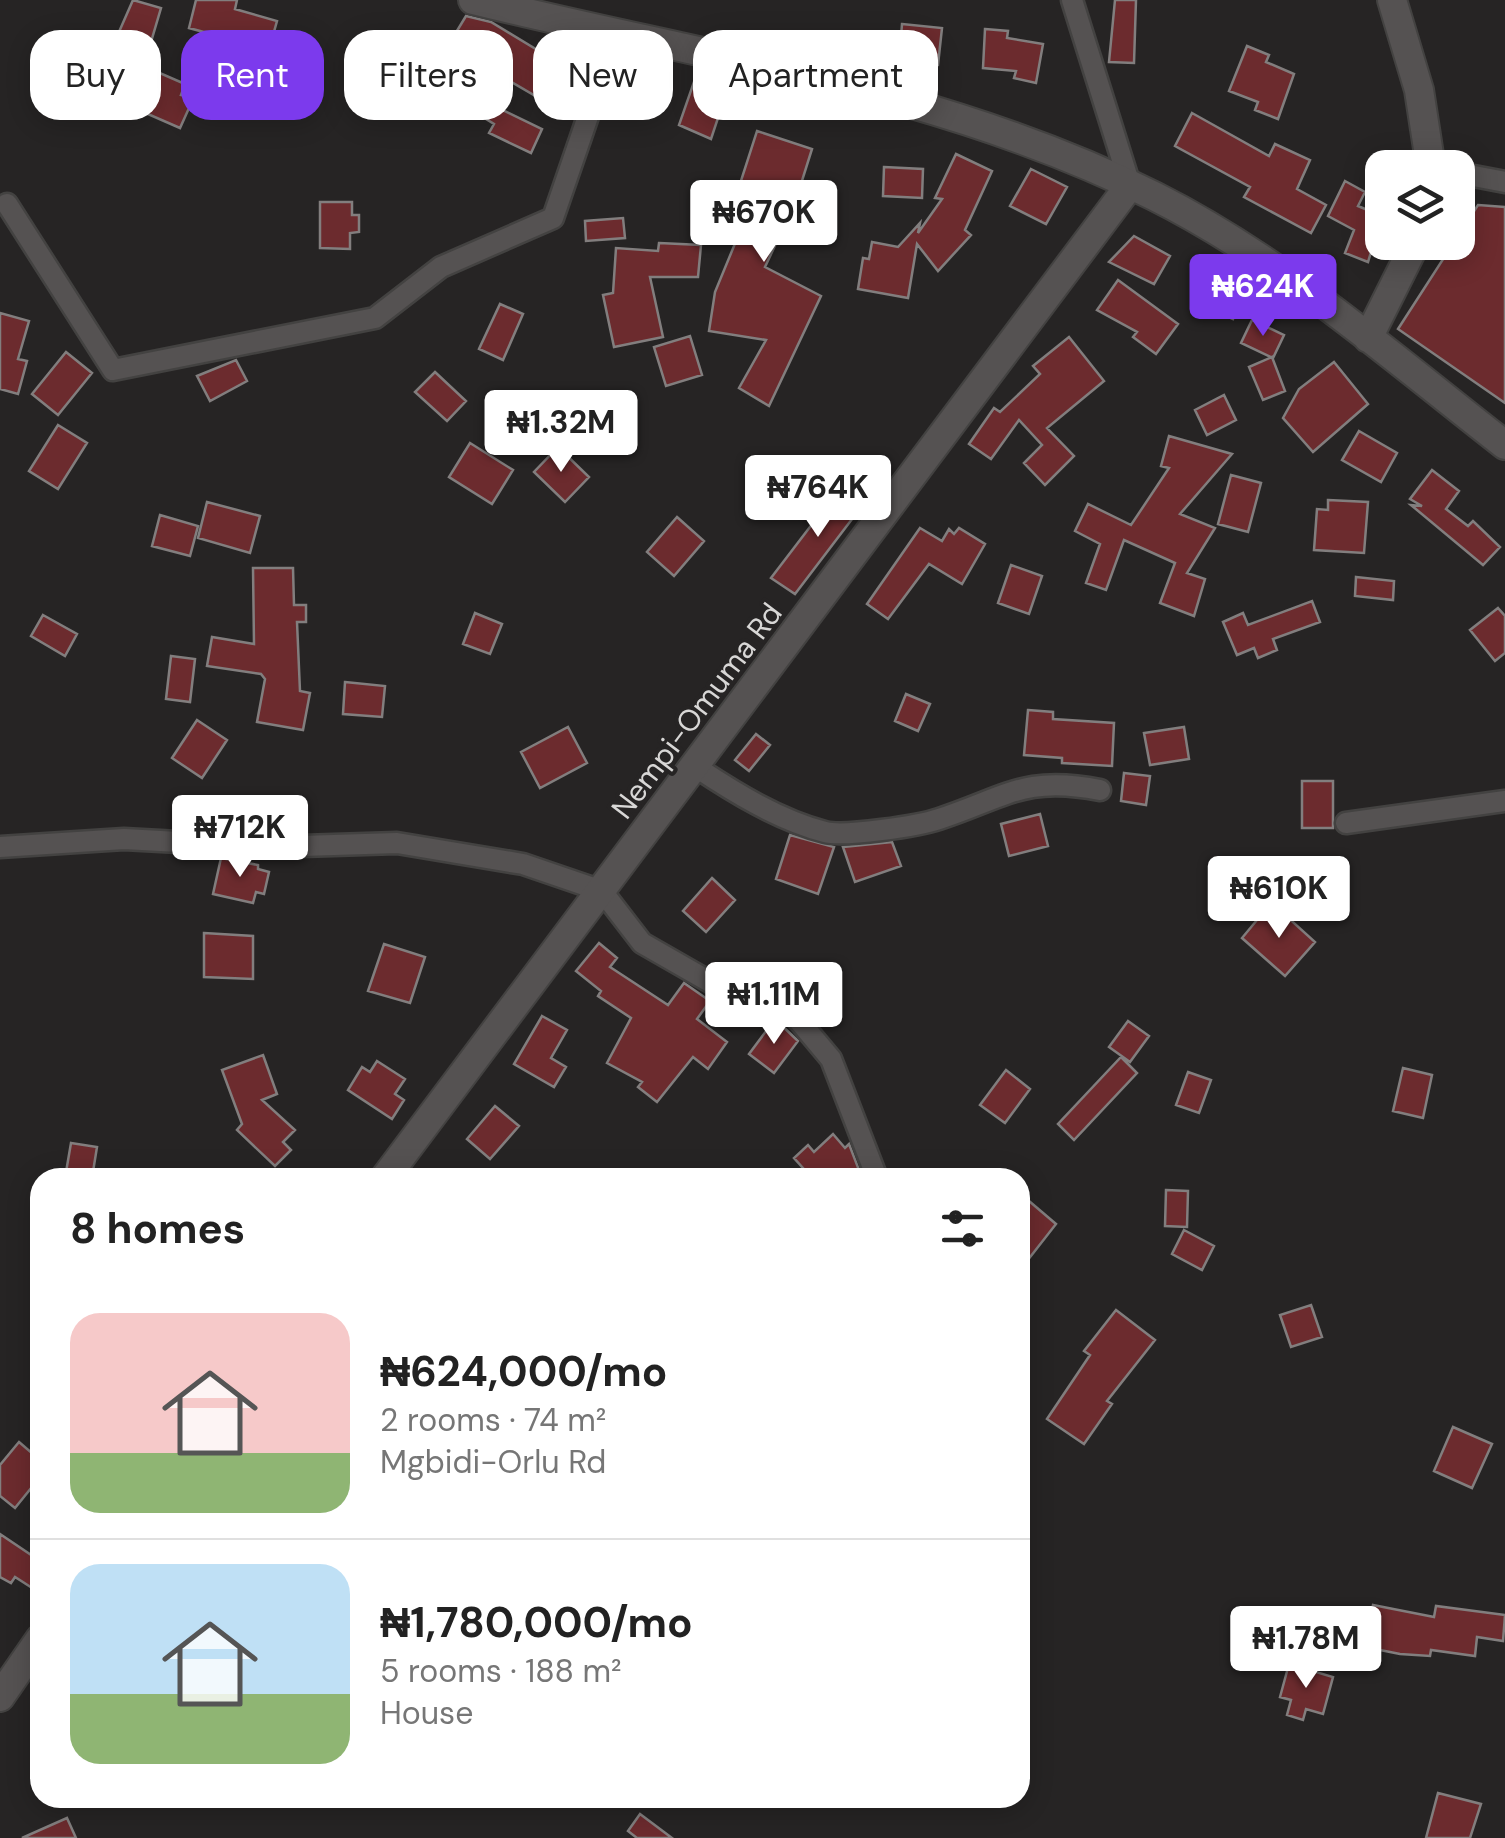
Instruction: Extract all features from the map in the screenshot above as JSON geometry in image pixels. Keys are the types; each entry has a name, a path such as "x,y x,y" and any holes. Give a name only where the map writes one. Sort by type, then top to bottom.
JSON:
{"street":[{"path":"473,0 596,30"},
{"path":"1072,0 1130,185"},
{"path":"1392,0 1419,90 1428,150"},
{"path":"673,47 844,83 965,118 1130,185 1265,262 1505,446"},
{"path":"7,204 114,370 375,318 441,267 552,218 586,120"},
{"path":"1475,176 1505,182"},
{"name":"Nempi-Omuma Rd","path":"393,1168 1130,185"},
{"path":"1368,338 1407,260"},
{"path":"696,767 742,797 828,834 935,821 1009,791 1057,782 1100,790"},
{"path":"1346,823 1505,801"},
{"path":"0,847 124,839 270,847 397,843 523,864 602,891 642,943 731,994 785,1004 831,1059 873,1168"},
{"path":"0,1698 30,1654"}],"building":[{"path":"133,0 161,8 155,30 120,30"},
{"path":"196,0 237,0 235,9 277,21 274,30 189,28"},
{"path":"1115,0 1136,0 1134,63 1109,62"},
{"path":"466,16 504,30 458,30"},
{"path":"902,24 942,28 938,65 938,30 902,30"},
{"path":"985,29 1008,31 1007,38 1043,44 1036,83 1014,78 1016,71 983,68"},
{"path":"513,35 533,47 533,95 513,83"},
{"path":"1247,46 1269,55 1266,62 1294,74 1278,119 1255,110 1258,102 1229,91"},
{"path":"161,74 181,82 184,120 180,128 161,120"},
{"path":"693,85 693,120 717,120 711,139 679,125"},
{"path":"1192,113 1269,156 1275,144 1310,160 1297,189 1326,205 1311,233 1244,197 1250,187 1175,146"},
{"path":"513,115 542,129 531,153 489,133 494,124 488,120 513,120"},
{"path":"757,131 812,149 795,203 765,267 821,296 769,406 739,388 766,340 709,331 715,292 746,217 723,205 734,182 740,184"},
{"path":"956,154 992,171 965,230 971,235 938,271 917,244 908,298 858,289 863,258 869,259 872,242 898,247 920,223 918,233 942,199 935,198"},
{"path":"884,167 923,169 922,198 883,196"},
{"path":"1031,169 1067,187 1046,224 1010,206"},
{"path":"1345,181 1365,192 1358,206 1365,209 1368,262 1345,253 1354,230 1328,216"},
{"path":"320,202 352,202 352,215 359,215 359,232 350,233 350,249 320,248"},
{"path":"1478,205 1505,207 1505,403 1398,329 1443,260 1475,260"},
{"path":"623,218 625,238 586,241 585,221"},
{"path":"1134,236 1170,256 1154,284 1109,262"},
{"path":"659,243 701,245 698,277 650,277 663,337 614,347 603,295 613,293 616,248 658,251"},
{"path":"1215,274 1246,288 1233,319 1202,305"},
{"path":"1118,280 1178,324 1156,354 1133,337 1137,332 1097,310"},
{"path":"500,304 523,314 503,360 479,349"},
{"path":"0,313 29,321 18,359 27,361 18,394 0,389"},
{"path":"1252,320 1284,335 1273,358 1241,343"},
{"path":"690,336 702,375 666,386 654,347"},
{"path":"1069,337 1104,381 1047,428 1074,456 1045,485 1024,463 1042,445 1019,420 991,459 969,444 994,408 1000,412 1040,374 1033,366"},
{"path":"66,352 92,373 58,415 32,394"},
{"path":"1272,357 1285,391 1263,400 1249,367"},
{"path":"236,360 247,381 210,401 197,376"},
{"path":"1334,362 1368,404 1313,452 1283,418 1299,389"},
{"path":"435,372 466,401 447,421 415,392"},
{"path":"1224,395 1236,420 1207,435 1195,410"},
{"path":"58,425 87,443 58,489 29,471"},
{"path":"1359,431 1397,453 1381,482 1342,460"},
{"path":"1169,436 1232,454 1180,514 1215,528 1187,573 1205,579 1194,616 1160,603 1175,563 1124,540 1106,590 1086,583 1100,544 1075,531 1088,504 1131,525 1169,468 1161,466"},
{"path":"470,443 513,470 492,504 449,477"},
{"path":"558,447 589,477 565,502 534,472"},
{"path":"1432,470 1459,491 1446,509 1468,526 1473,521 1500,547 1483,565 1411,505 1422,506 1410,499"},
{"path":"1231,475 1261,483 1248,532 1218,524"},
{"path":"842,485 865,502 795,594 771,578"},
{"path":"1328,500 1368,502 1364,553 1314,550 1317,509 1328,510"},
{"path":"207,502 260,516 250,553 198,538"},
{"path":"160,515 198,526 190,556 152,546"},
{"path":"677,517 704,541 674,576 647,552"},
{"path":"920,528 942,541 949,529 954,534 959,528 985,544 962,584 929,564 888,619 867,604"},
{"path":"1011,565 1042,576 1029,614 998,603"},
{"path":"253,568 293,568 294,605 306,605 306,622 297,622 300,691 310,693 303,730 257,722 265,679 261,674 207,666 212,637 254,644"},
{"path":"1356,577 1394,581 1393,600 1355,596"},
{"path":"1312,601 1320,622 1273,639 1277,650 1258,658 1254,648 1237,655 1223,622 1243,613 1248,625"},
{"path":"1498,608 1505,616 1505,653 1495,661 1470,630"},
{"path":"475,613 502,624 490,654 463,644"},
{"path":"43,615 77,634 65,656 31,636"},
{"path":"171,656 195,659 190,702 166,699"},
{"path":"345,682 385,686 382,717 343,714"},
{"path":"906,694 930,704 918,731 895,721"},
{"path":"1028,710 1053,712 1053,719 1114,723 1112,766 1062,763 1062,758 1024,755"},
{"path":"197,720 227,740 202,778 172,758"},
{"path":"568,727 587,763 540,788 521,752"},
{"path":"1184,727 1189,759 1150,765 1144,733"},
{"path":"756,734 770,745 749,771 735,760"},
{"path":"1124,773 1150,776 1146,805 1121,801"},
{"path":"1302,781 1333,781 1333,828 1302,828"},
{"path":"1040,814 1048,846 1009,856 1001,824"},
{"path":"790,835 834,847 818,894 776,879"},
{"path":"892,842 901,866 855,882 843,847"},
{"path":"221,858 258,865 258,869 269,872 264,894 256,892 253,903 213,894"},
{"path":"712,878 735,900 706,932 683,911"},
{"path":"1267,908 1277,917 1283,913 1315,942 1285,976 1242,938"},
{"path":"204,933 253,936 253,979 204,977"},
{"path":"599,943 617,958 610,967 668,1005 684,983 710,1001 697,1019 727,1042 708,1069 693,1057 657,1102 638,1087 642,1082 607,1063 631,1018 598,996 601,991 576,971"},
{"path":"384,944 425,957 410,1003 368,991"},
{"path":"542,1016 567,1030 551,1058 566,1067 554,1087 514,1064"},
{"path":"775,1019 798,1041 774,1073 749,1054"},
{"path":"1128,1021 1149,1036 1130,1062 1109,1047"},
{"path":"263,1055 277,1094 262,1100 295,1130 283,1142 291,1150 275,1166 237,1130 242,1124 222,1070"},
{"path":"1121,1057 1137,1073 1074,1140 1058,1124"},
{"path":"377,1061 405,1079 395,1094 404,1100 392,1119 348,1090 362,1067 370,1072"},
{"path":"1403,1068 1432,1075 1423,1118 1393,1111"},
{"path":"1006,1070 1030,1089 1005,1123 980,1105"},
{"path":"1188,1072 1211,1080 1199,1113 1176,1105"},
{"path":"495,1106 519,1126 490,1159 467,1139"},
{"path":"833,1134 845,1148 849,1144 858,1168 803,1168 794,1158 808,1145 814,1152"},
{"path":"71,1143 97,1147 94,1168 67,1168"},
{"path":"1166,1190 1188,1191 1187,1227 1165,1226"},
{"path":"1030,1202 1056,1224 1030,1257"},
{"path":"1184,1230 1214,1246 1202,1270 1172,1254"},
{"path":"1311,1305 1322,1337 1291,1347 1280,1315"},
{"path":"1116,1310 1155,1340 1107,1401 1112,1404 1084,1444 1047,1419 1090,1355 1084,1351"},
{"path":"1453,1427 1492,1444 1472,1488 1434,1471"},
{"path":"19,1442 30,1451 30,1489 15,1508 0,1496 0,1465"},
{"path":"0,1534 30,1554 30,1587 15,1577 11,1583 0,1577"},
{"path":"1373,1605 1434,1617 1436,1606 1505,1615 1503,1641 1477,1637 1475,1656 1431,1650 1430,1656 1400,1654 1365,1647 1367,1641 1352,1639 1354,1624 1369,1625"},
{"path":"1289,1664 1333,1677 1323,1714 1306,1709 1303,1720 1287,1715 1291,1700 1280,1697"},
{"path":"1438,1793 1481,1804 1470,1838 1426,1838"},
{"path":"640,1814 672,1838 637,1838 628,1831"},
{"path":"67,1818 76,1838 22,1838"}]}
